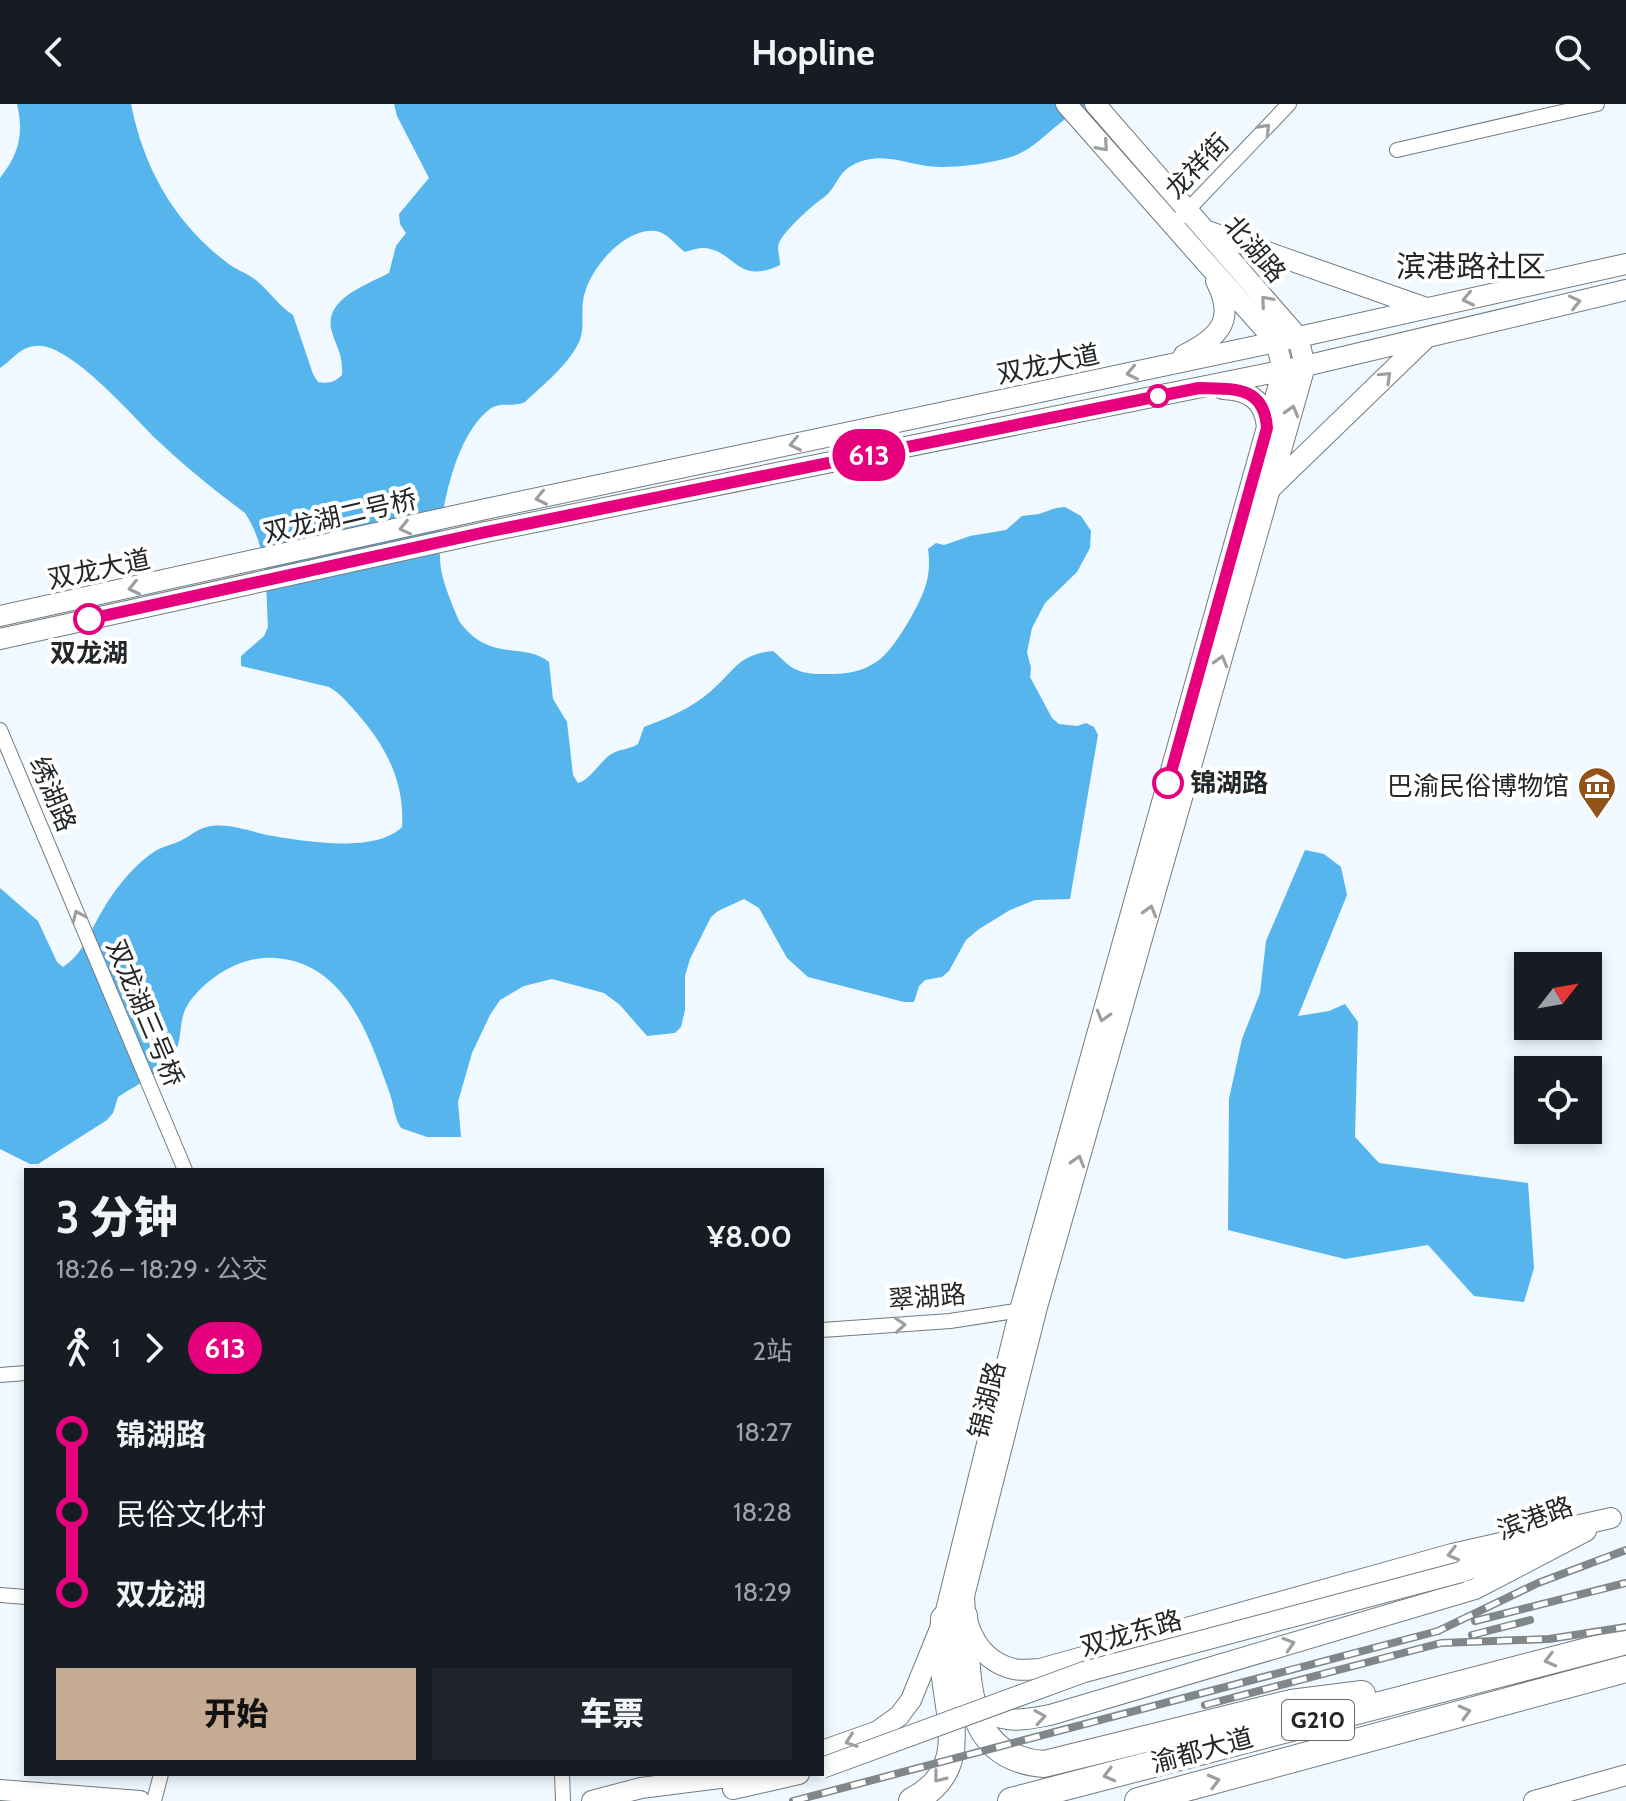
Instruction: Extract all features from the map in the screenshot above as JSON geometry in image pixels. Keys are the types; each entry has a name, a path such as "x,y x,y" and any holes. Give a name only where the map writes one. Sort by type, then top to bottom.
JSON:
{"highway":[{"path":"954,1618 970,1700 982,1727 995,1746 1008,1756 1024,1762 1044,1764 1291,1703 1473,1679"},
{"path":"912,1801 938,1781 948,1766 953,1746 944,1671 954,1618"},
{"name":"渝都大道","path":"1011,1801 1626,1641"},
{"name":"渝都大道","path":"1138,1801 1626,1669"}],"street":[{"name":"北湖路","path":"1066,104 1140,188 1180,218 1204,230 1298,337 1305,366"},
{"name":"北湖路","path":"1095,104 1155,172 1209,267 1276,342 1283,370"},
{"name":"龙祥街","path":"1180,218 1289,104"},
{"path":"1397,150 1597,104"},
{"path":"1204,230 1426,308"},
{"name":"双龙大道","path":"481,510 1276,342 1626,264"},
{"path":"1163,366 1205,344 1216,334 1224,320 1222,294 1209,267"},
{"name":"双龙大道","path":"486,532 1305,366 1626,290"},
{"path":"1270,490 1427,337"},
{"name":"锦湖路","path":"1028,1309 1305,366"},
{"name":"锦湖路","path":"824,1750 878,1731 899,1716 911,1700 954,1618 1028,1309 1283,370"},
{"path":"1199,388 1249,393 1263,407 1267,428"},
{"name":"双龙湖二号桥","path":"214,581 481,510"},
{"name":"双龙湖二号桥","path":"214,581 486,532"},
{"name":"双龙大道","path":"0,616 214,581"},
{"name":"双龙大道","path":"0,639 214,581"},
{"name":"绣湖路","path":"0,730 61,876"},
{"name":"双龙湖三号桥","path":"61,876 184,1168"},
{"name":"翠湖路","path":"824,1330 950,1321 1028,1309"},
{"path":"0,1375 24,1373"},
{"path":"954,1618 995,1661 1015,1669 1040,1669 1452,1554 1618,1516"},
{"path":"970,1700 989,1716 1010,1720 1050,1715 1475,1589 1618,1516"},
{"name":"滨港路","path":"1461,1572 1618,1516"},
{"name":"双龙东路","path":"824,1767 1084,1672 1461,1572"},
{"path":"0,1595 24,1597"},
{"path":"1534,1801 1626,1775"},
{"path":"154,1801 160,1776"},
{"path":"562,1776 563,1801"},
{"path":"592,1801 641,1788 735,1776"},
{"path":"646,1801 749,1787 791,1776"},
{"path":"0,1790 140,1801"}],"water":[{"path":"17,104 131,104 144,151 178,214 211,249 230,265 251,276 293,315 313,374 318,382 325,383 342,375 341,357 332,332 334,311 348,295 389,273 396,246 406,233 400,224 399,214 429,178 397,116 394,104 1090,104 1014,156 959,166 929,166 885,158 851,166 784,235 778,247 780,265 766,270 745,269 714,250 702,248 685,252 656,231 644,231 621,242 593,273 583,302 580,339 568,360 525,402 490,409 466,439 449,483 440,551 448,595 459,621 471,634 483,643 529,653 549,662 553,699 567,722 573,775 578,783 613,753 638,744 644,727 696,703 752,656 773,651 793,668 815,674 849,673 871,665 896,642 919,602 928,577 928,549 936,543 944,545 970,536 1006,530 1022,516 1065,507 1081,516 1091,531 1090,548 1077,572 1045,603 1032,628 1027,652 1030,677 1052,718 1059,724 1077,726 1086,723 1094,727 1098,735 1070,899 1035,900 1010,910 979,929 966,940 949,971 942,977 925,980 919,986 914,1002 904,1002 808,977 787,958 759,908 744,899 711,917 690,959 685,976 685,1010 681,1027 675,1033 647,1036 620,1005 604,993 552,979 524,986 500,1000 472,1053 458,1102 461,1137 427,1137 401,1128 363,1027 337,988 320,973 299,963 275,958 253,960 221,973 195,995 185,1011 175,1052 157,1072 118,1097 107,1120 38,1164 30,1164 0,1149 0,888 38,921 57,962 63,967 81,949 106,904 133,870 157,850 203,828 229,826 318,842 357,843 390,835 402,827 397,780 385,751 344,698 329,687 241,666 241,656 264,636 268,627 262,554 253,526 245,513 177,458 102,384 55,350 42,346 29,347 0,368 0,178 16,152 20,134"},
{"path":"1305,850 1324,854 1341,867 1347,895 1298,1016 1329,1011 1345,1004 1358,1022 1355,1137 1379,1163 1528,1183 1534,1268 1524,1302 1474,1296 1428,1245 1345,1259 1228,1230 1229,1099 1242,1039 1260,993 1266,941"}],"railway":[{"path":"793,1801 1438,1631 1538,1583 1626,1550"},
{"path":"1475,1621 1626,1583"},
{"path":"1472,1635 1530,1620"},
{"path":"1205,1705 1441,1643 1549,1639 1626,1627"}],"bus line":[{"name":"613","path":"89,619 486,532 1199,388 1240,390 1249,393 1263,407 1267,428 1168,783"}],"place":[{"name":"双龙湖","path":"89,619"},
{"name":"锦湖路","path":"1168,783"},
{"name":"巴渝民俗博物馆","path":"1597,820"}],"district":[{"name":"滨港路社区","path":"1471,267"}]}
